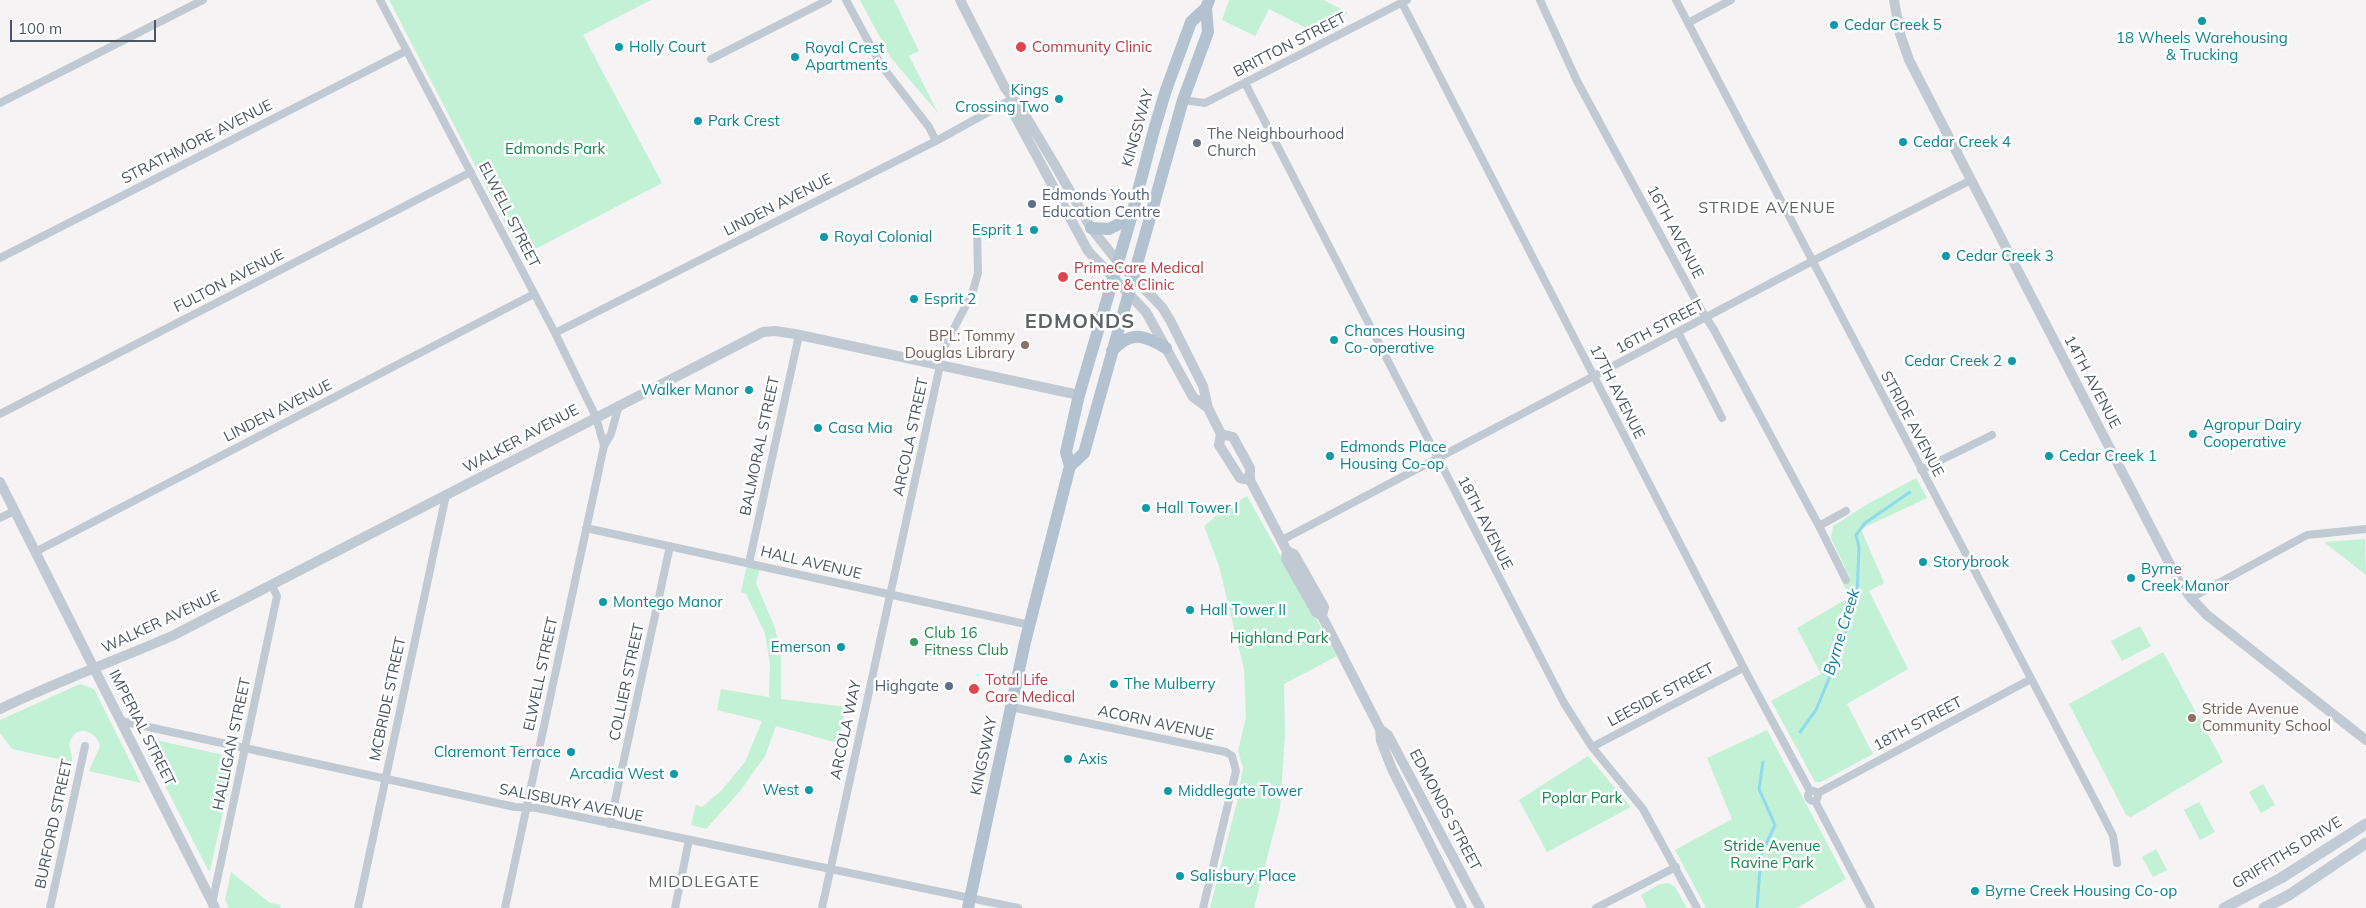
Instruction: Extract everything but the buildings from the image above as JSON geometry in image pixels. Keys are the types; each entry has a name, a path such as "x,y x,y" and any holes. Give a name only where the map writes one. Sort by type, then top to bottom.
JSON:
{"main road":[{"name":"KINGSWAY","path":"1070,466 1084,453 1183,100 1208,32 1208,4"},
{"name":"KINGSWAY","path":"969,903 1011,707 1070,466 1066,452 1079,395 1166,90 1192,22 1208,4"},
{"path":"1091,228 1108,229 1131,218"},
{"path":"1112,351 1120,342 1141,336 1166,348"},
{"name":"GRIFFITHS DRIVE","path":"2224,908 2288,874 2366,824"},
{"path":"2264,908 2289,895 2366,843"}],"street":[{"path":"0,102 203,0"},
{"name":"ELWELL STREET","path":"380,0 555,332 596,416 604,446"},
{"path":"711,59 828,0"},
{"path":"846,0 882,65 929,127 936,141"},
{"name":"EDMONDS STREET","path":"960,0 1012,99 1022,110 1091,228 1118,262 1162,307 1170,320 1203,386 1208,408 1221,434 1219,444 1240,478 1250,480"},
{"name":"16TH AVENUE","path":"1540,0 1577,81 1820,526 1846,580"},
{"name":"STRIDE AVENUE","path":"1676,0 2113,836 2118,862"},
{"path":"1688,23 1731,0"},
{"name":"14TH AVENUE","path":"1894,0 1900,34 1909,60 2178,580 2191,598 2214,621 2366,740"},
{"name":"BRITTON STREET","path":"1183,100 1205,103 1404,1"},
{"name":"17TH AVENUE","path":"1404,1 1743,668 1814,795 1871,908"},
{"name":"STRATHMORE AVENUE","path":"0,258 406,51"},
{"name":"18TH AVENUE","path":"1245,82 1564,703 1592,746 1643,809 1698,908"},
{"name":"LINDEN AVENUE","path":"555,332 936,141 1012,99"},
{"name":"EDMONDS STREET","path":"1012,99 1014,114 1076,233 1088,251 1146,312 1193,397 1208,408"},
{"name":"FULTON AVENUE","path":"0,414 471,172"},
{"name":"16TH STREET","path":"1282,540 1972,180"},
{"name":"ARCOLA STREET","path":"890,595 944,347 972,294 978,274 977,231"},
{"name":"LINDEN AVENUE","path":"35,552 534,294"},
{"name":"WALKER AVENUE","path":"0,709 62,680 172,636 272,586 596,416 757,335 775,331 799,334 1079,395"},
{"path":"1678,332 1722,418"},
{"name":"BALMORAL STREET","path":"749,563 799,334"},
{"name":"ELWELL STREET","path":"505,908 604,446 611,434 618,405"},
{"name":"EDMONDS STREET","path":"1221,434 1233,437 1250,468 1250,480 1282,540 1287,551 1286,559 1316,612 1322,616 1380,729 1381,741 1392,769 1462,908"},
{"path":"1921,470 1992,435"},
{"name":"IMPERIAL STREET","path":"0,482 213,906"},
{"name":"MCBRIDE STREET","path":"358,908 446,495"},
{"path":"0,518 14,511"},
{"path":"1820,526 1846,512"},
{"name":"HALL AVENUE","path":"586,528 1030,625"},
{"path":"2191,598 2307,536 2366,530"},
{"name":"COLLIER STREET","path":"610,824 670,546"},
{"name":"HALLIGAN STREET","path":"213,906 277,596 272,586"},
{"name":"ARCOLA WAY","path":"830,870 890,595"},
{"name":"LEESIDE STREET","path":"1592,746 1743,668"},
{"name":"18TH STREET","path":"1814,795 2032,679"},
{"name":"ACORN AVENUE","path":"1011,707 1226,752 1234,759 1236,767 1234,783 1203,908"},
{"name":"SALISBURY AVENUE","path":"121,721 515,807 527,806 830,870 969,903 1018,908"},
{"name":"EDMONDS STREET","path":"1380,729 1388,734 1480,908"},
{"name":"BURFORD STREET","path":"50,908 85,746"},
{"path":"674,908 689,840"},
{"path":"1596,908 1676,866"},
{"path":"822,908 830,870"}],"green space":[{"name":"Edmonds Park","path":"389,0 651,0 583,35 662,183 522,256"},
{"path":"860,0 894,0 919,51 909,56 938,113 891,58"},
{"path":"1229,0 1324,0 1348,13 1314,32 1269,9 1255,36 1222,20"},
{"path":"1916,478 1927,498 1861,529 1884,583 1869,591 1908,669 1847,704 1873,754 1821,782 1815,782 1771,701 1821,674 1797,628 1850,597 1842,582 1850,578 1831,538 1833,526 1866,505"},
{"name":"Highland Park","path":"1247,496 1337,656 1284,684 1285,735 1280,808 1254,908 1210,908 1237,802 1243,768 1238,751 1246,717 1244,669 1219,566 1204,526 1222,511"},
{"path":"2365,539 2366,575 2324,542"},
{"path":"747,565 760,568 756,583 775,628 781,656 781,699 846,707 838,743 776,726 765,756 740,791 706,829 691,825 696,805 702,807 721,791 745,762 762,721 717,710 721,689 769,697 770,664 765,633 746,594 741,592"},
{"path":"2140,626 2151,646 2122,661 2111,641"},
{"path":"2163,652 2223,762 2131,817 2126,815 2069,704"},
{"path":"80,684 94,689 141,783 89,771 100,746 95,737 87,732 78,732 71,739 72,762 12,749 0,733 0,720"},
{"name":"Stride Avenue Ravine Park","path":"1767,730 1846,879 1797,908 1706,908 1675,850 1732,819 1707,758"},
{"path":"151,739 228,756 233,767 210,871 146,748"},
{"name":"Poplar Park","path":"1588,756 1631,807 1547,852 1519,800"},
{"path":"2263,784 2275,805 2261,813 2249,792"},
{"path":"2199,802 2215,832 2200,840 2184,810"},
{"path":"2156,849 2167,870 2153,877 2142,857"},
{"path":"231,872 270,903 281,905 280,908 229,908 225,900"},
{"path":"1669,883 1675,887 1687,908 1647,908 1641,895 1660,884"}],"waterway":[{"name":"Byrne Creek","path":"1800,732 1816,710 1835,664 1857,595 1859,547 1856,535 1865,523 1910,492"},
{"name":"Byrne Creek","path":"1757,908 1761,855 1775,825 1759,789 1763,762"}],"place":[{"name":"18 Wheels Warehousing & Trucking","path":"2202,21"},
{"name":"Cedar Creek 5","path":"1834,25"},
{"name":"Holly Court","path":"619,47"},
{"name":"Community Clinic","path":"1021,47"},
{"name":"Royal Crest Apartments","path":"795,57"},
{"name":"Kings Crossing Two","path":"1059,99"},
{"name":"Park Crest","path":"698,121"},
{"name":"Cedar Creek 4","path":"1903,142"},
{"name":"The Neighbourhood Church","path":"1197,143"},
{"name":"Edmonds Youth Education Centre","path":"1032,204"},
{"name":"Esprit 1","path":"1034,230"},
{"name":"Royal Colonial","path":"824,237"},
{"name":"Cedar Creek 3","path":"1946,256"},
{"name":"PrimeCare Medical Centre & Clinic","path":"1063,277"},
{"name":"Esprit 2","path":"914,299"},
{"name":"Chances Housing Co-operative","path":"1334,340"},
{"name":"BPL: Tommy Douglas Library","path":"1025,345"},
{"name":"Cedar Creek 2","path":"2012,361"},
{"name":"Walker Manor","path":"749,390"},
{"name":"Casa Mia","path":"818,428"},
{"name":"Agropur Dairy Cooperative","path":"2193,434"},
{"name":"Edmonds Place Housing Co-op","path":"1330,456"},
{"name":"Cedar Creek 1","path":"2049,456"},
{"name":"Hall Tower I","path":"1146,508"},
{"name":"Storybrook","path":"1923,562"},
{"name":"Byrne Creek Manor","path":"2131,578"},
{"name":"Montego Manor","path":"603,602"},
{"name":"Hall Tower II","path":"1190,610"},
{"name":"Club 16 Fitness Club","path":"914,642"},
{"name":"Emerson","path":"841,647"},
{"name":"The Mulberry","path":"1114,684"},
{"name":"Highgate","path":"949,686"},
{"name":"Total Life Care Medical","path":"974,689"},
{"name":"Stride Avenue Community School","path":"2192,718"},
{"name":"Claremont Terrace","path":"571,752"},
{"name":"Axis","path":"1068,759"},
{"name":"Arcadia West","path":"674,774"},
{"name":"West","path":"809,790"},
{"name":"Middlegate Tower","path":"1168,791"},
{"name":"Salisbury Place","path":"1180,876"},
{"name":"Byrne Creek Housing Co-op","path":"1975,891"}],"district":[{"name":"STRIDE AVENUE","path":"1767,208"},
{"name":"EDMONDS","path":"1080,322"},
{"name":"MIDDLEGATE","path":"704,882"}]}
